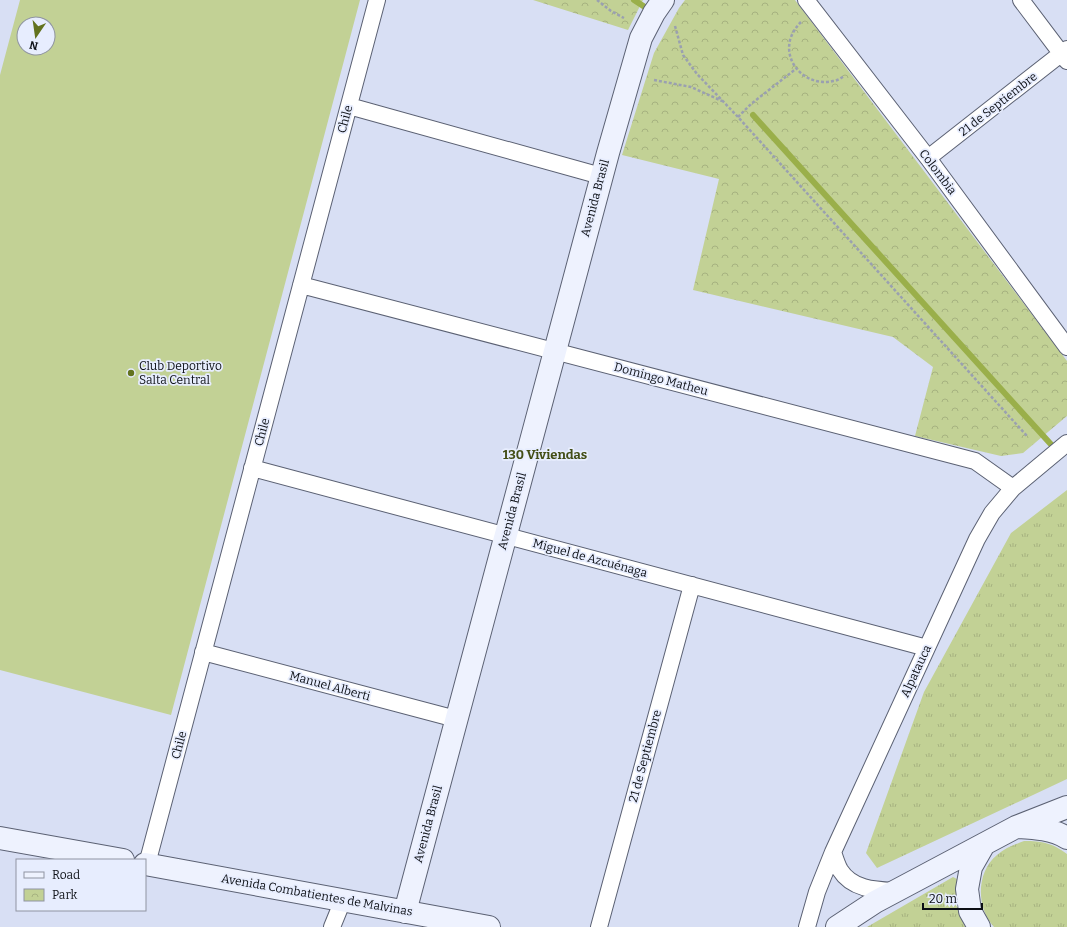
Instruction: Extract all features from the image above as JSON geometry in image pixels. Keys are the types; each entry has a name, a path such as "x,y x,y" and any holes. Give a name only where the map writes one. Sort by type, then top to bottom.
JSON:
{"street":[{"name":"Chile","path":"146,864 377,0"},
{"name":"Avenida Brasil","path":"405,912 601,176 641,38 654,13 663,0"},
{"name":"Colombia","path":"806,0 928,158 1067,347"},
{"path":"1021,0 1065,55"},
{"name":"21 de Septiembre","path":"928,158 1065,55"},
{"path":"349,106 601,176"},
{"name":"Domingo Matheu","path":"301,285 975,461 1013,488"},
{"name":"Alpatauca","path":"807,927 817,892 833,852 977,539 992,513 1013,488 1067,443"},
{"name":"Miguel de Azcuénaga","path":"252,468 927,648"},
{"name":"21 de Septiembre","path":"599,927 692,585"},
{"name":"Manuel Alberti","path":"203,652 456,719"},
{"path":"836,927 875,902 1016,827 1067,807"},
{"path":"1016,827 1039,828 1060,834 1067,838"},
{"path":"0,838 118,859"},
{"path":"979,927 970,911 967,889 971,867 982,846"},
{"path":"833,852 840,870 852,883 870,890 896,891"},
{"name":"Avenida Combatientes de Malvinas","path":"146,864 489,927"},
{"path":"332,927 343,900"}],"path":[{"path":"597,0 611,11 624,18"},
{"path":"803,20 795,29 790,40 789,52 796,68 810,80 822,82 834,81 845,76"},
{"path":"676,26 683,55 697,74 738,117 1027,436"},
{"path":"738,117 751,104 796,68"},
{"path":"654,80 691,87 724,102"}],"green space":[{"name":"Club Deportivo Salta Central","path":"20,0 360,0 171,715 0,670 0,75"},
{"path":"533,0 643,0 628,30"},
{"path":"685,0 795,0 1067,361 1067,416 1023,453 1001,456 915,436 933,367 893,337 693,290 719,179 622,155 654,53"},
{"path":"1067,490 1067,779 877,868 866,853 924,692 1011,533"},
{"path":"1024,841 1047,843 1057,847 1067,854 1067,927 994,927 988,919 984,910 981,890 985,871 990,862 997,855"},
{"path":"953,877 957,879 959,909 965,927 867,927"}],"waterway":[{"path":"634,0 651,11"},
{"path":"753,115 1057,451"}],"place":[{"name":"Club Deportivo Salta Central","path":"131,373"}],"district":[{"name":"130 Viviendas","path":"545,454"}]}
